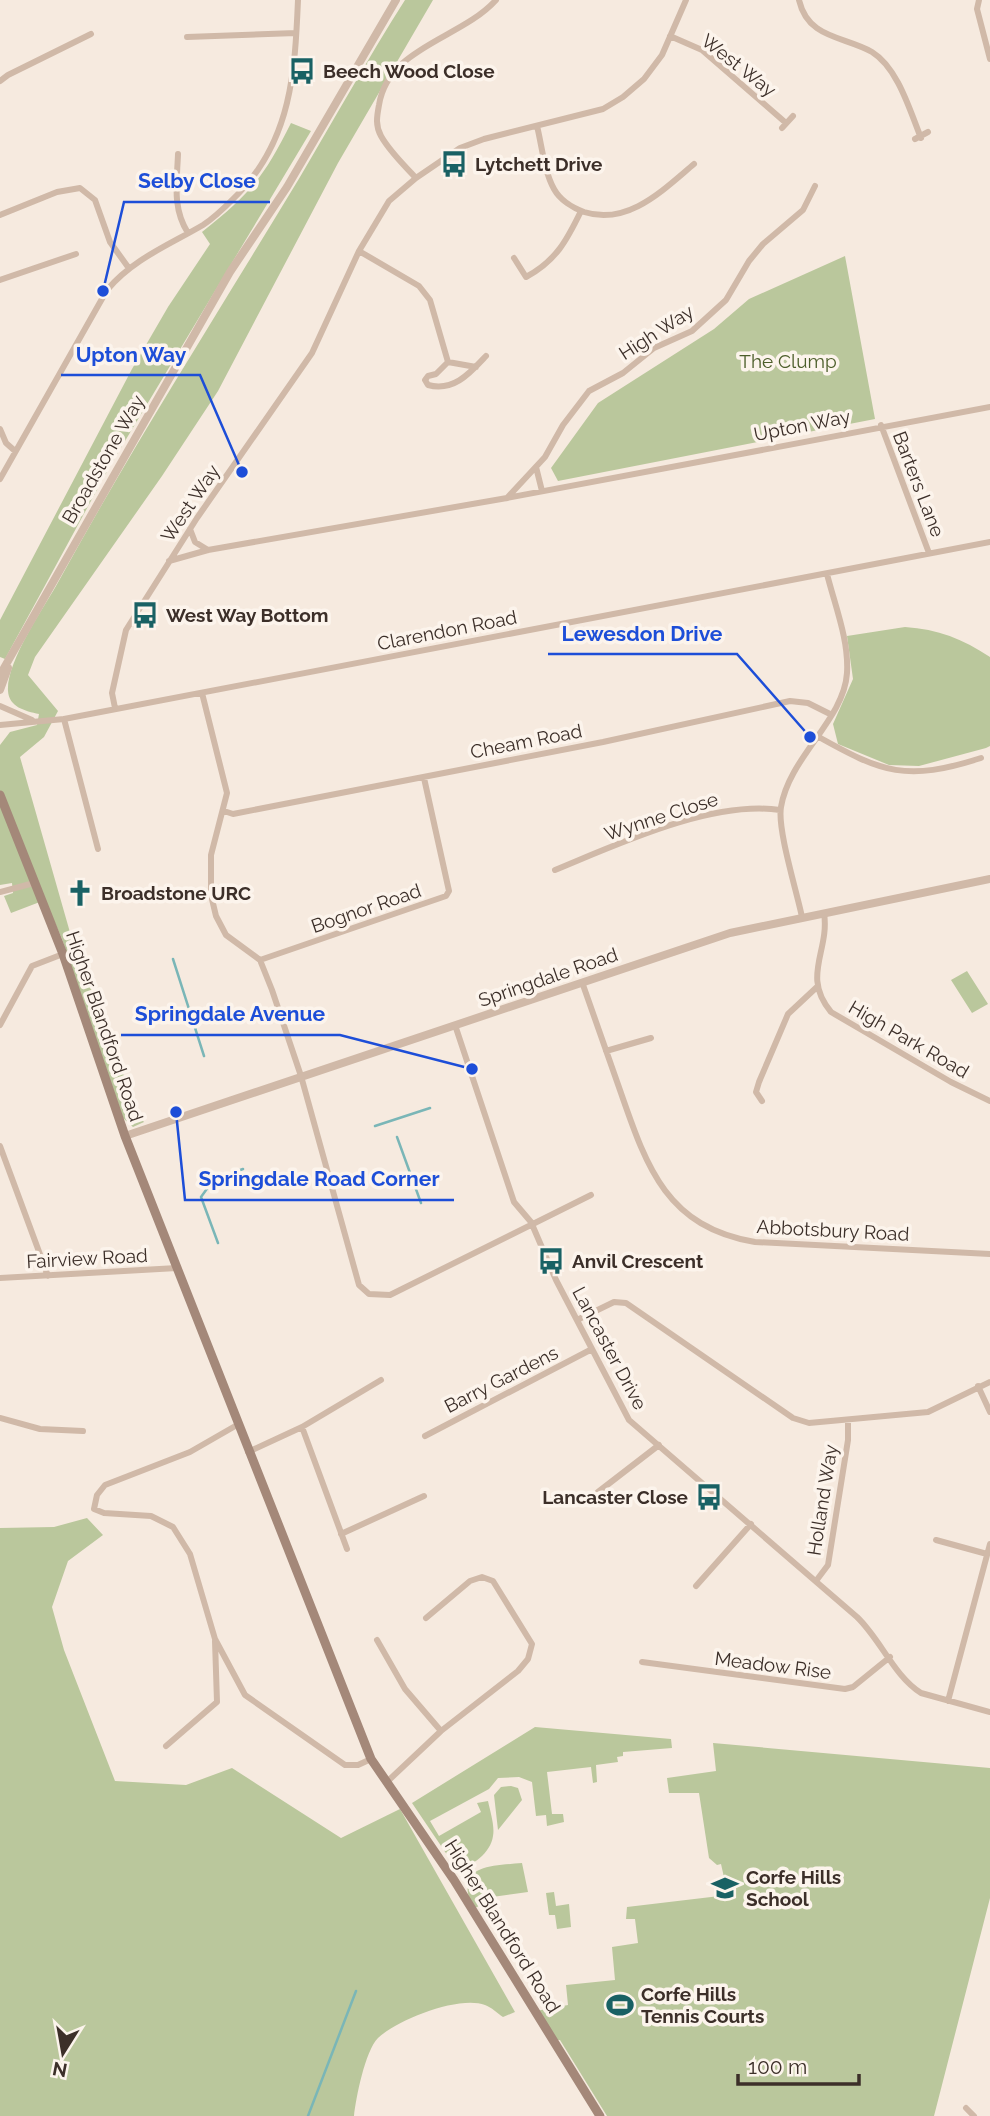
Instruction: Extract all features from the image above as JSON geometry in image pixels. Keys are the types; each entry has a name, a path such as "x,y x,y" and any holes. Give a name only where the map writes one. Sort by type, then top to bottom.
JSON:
{"main road":[{"name":"Higher Blandford Road","path":"0,795 63,954 125,1136 371,1759 388,1780 464,1895 600,2116"}],"street":[{"path":"0,479 97,304 128,267 188,233 223,209 253,178 272,150 288,104 298,0"},
{"name":"Broadstone Way","path":"0,675 230,272 287,187 396,0"},
{"path":"416,178 387,144 376,124 380,94 388,78 412,54 474,21 496,0"},
{"name":"West Way","path":"115,708 112,693 126,631 190,529 312,353 359,251 389,201 416,178 460,148 484,139 603,109 623,97 656,65 686,0"},
{"path":"799,0 812,24 849,45 872,52 899,86 918,138 928,132"},
{"path":"979,0 978,19 990,59"},
{"path":"187,37 296,33"},
{"path":"0,81 92,34"},
{"name":"West Way","path":"670,36 702,50 784,125 793,116"},
{"path":"537,126 555,191 581,211 599,216 626,212 650,201 694,164"},
{"path":"178,154 178,218 188,233"},
{"name":"High Way","path":"507,498 536,467 589,391 622,373 654,348 692,331 726,300 749,261 763,244 803,210 815,186"},
{"path":"0,215 57,192 80,188 94,200 110,242 128,267"},
{"path":"514,258 526,277 545,267 566,242 581,211"},
{"path":"359,251 394,270 430,300 448,362"},
{"path":"0,280 76,254"},
{"path":"448,362 436,373 428,376 425,380 428,385 444,386 458,382 486,356"},
{"path":"448,362 476,367"},
{"name":"Upton Way","path":"169,561 208,550 507,498 881,425 990,407"},
{"name":"Barters Lane","path":"881,425 929,553"},
{"path":"0,429 6,443 16,451"},
{"path":"536,467 542,491"},
{"path":"190,529 195,542 208,550"},
{"name":"Clarendon Road","path":"0,725 64,719 990,542"},
{"path":"802,917 780,810 793,773 843,692 847,675 845,646 827,574"},
{"name":"Broadstone Way","path":"0,690 15,649"},
{"path":"202,693 227,793 211,855 211,895 216,916 226,935 242,950 260,960 301,1076 359,1285 369,1294 390,1295 531,1222 591,1195"},
{"name":"Cheam Road","path":"224,811 233,814 424,778 790,701 808,703 830,714"},
{"name":"Clarendon Road","path":"0,705 34,721"},
{"path":"64,719 98,849"},
{"path":"817,736 862,761 895,771 941,769 981,758"},
{"name":"Bognor Road","path":"260,960 446,897 449,891 424,778"},
{"name":"Wynne Close","path":"555,870 625,841 719,812 761,808 780,810"},
{"name":"Springdale Road","path":"125,1136 730,933 990,879"},
{"path":"0,892 34,883"},
{"path":"762,1101 756,1092 788,1014 818,986 816,972 825,934 824,913"},
{"path":"0,1025 32,966 63,954"},
{"name":"Abbotsbury Road","path":"582,982 647,1165 680,1209 706,1226 736,1239 779,1244 990,1254"},
{"name":"High Park Road","path":"818,986 826,1005 838,1018 990,1101"},
{"name":"Lancaster Drive","path":"455,1025 514,1202 531,1222 577,1321 629,1420 872,1631 912,1687 948,1701 990,1712"},
{"path":"606,1051 651,1038"},
{"path":"0,1146 48,1276"},
{"name":"Fairview Road","path":"0,1278 177,1268"},
{"path":"577,1321 614,1302 626,1303 793,1418 808,1423 928,1412 990,1382"},
{"name":"Barry Gardens","path":"425,1436 592,1349"},
{"path":"248,1452 302,1427 381,1380"},
{"path":"978,1386 990,1412"},
{"path":"0,1418 40,1429 83,1431"},
{"name":"Holland Way","path":"816,1581 828,1564 848,1440 848,1420"},
{"path":"237,1425 190,1451 114,1480 101,1488 94,1502 94,1509 99,1512 151,1516 173,1527 190,1554 215,1639 245,1695 345,1765 358,1765 371,1759"},
{"path":"302,1427 347,1549"},
{"path":"598,1492 659,1445"},
{"path":"341,1534 424,1496"},
{"path":"696,1586 751,1524"},
{"path":"936,1540 987,1554"},
{"path":"948,1701 990,1544"},
{"path":"388,1780 441,1731 517,1671 528,1659 532,1644 493,1581 482,1577 470,1581 426,1618"},
{"path":"435,1599 440,1606"},
{"path":"166,1746 217,1702 215,1639"},
{"path":"377,1640 405,1689 441,1731"},
{"path":"384,1652 393,1648"},
{"name":"Meadow Rise","path":"642,1662 845,1689 853,1687 890,1657"},
{"path":"966,2108 974,2116"}],"green space":[{"path":"405,0 433,0 338,163 218,391 35,657 28,675 58,711 44,737 20,757 81,971 103,1010 135,1111 144,1122 133,1127 123,1118 62,939 45,900 11,913 4,896 13,893 12,883 0,885 0,745 10,732 37,725 39,714 23,710 11,701 9,679 26,637 115,483"},
{"path":"291,123 311,131 110,466 5,659 0,657 0,620 132,369 168,307 210,244 202,232 254,184"},
{"name":"The Clump","path":"845,256 875,419 558,481 551,468 598,403 714,329 749,299"},
{"path":"905,627 950,636 990,657 990,746 919,766 889,765 838,744 833,724 853,679 847,636"},
{"path":"967,971 988,1004 972,1013 951,980"},
{"path":"87,1518 103,1535 68,1561 52,1607 64,1650 115,1781 186,1785 232,1768 341,1838 400,1809 515,2012 503,2017 485,2005 460,2003 413,2017 387,2031 373,2044 369,2053 354,2116 0,2116 0,1528 54,1527"},
{"path":"535,1727 671,1739 672,1748 623,1752 623,1756 617,1757 618,1762 596,1765 597,1782 593,1783 591,1767 547,1772 552,1814 563,1814 564,1822 547,1826 546,1815 536,1816 532,1782 519,1777 498,1778 489,1789 430,1821 439,1836 481,1812 477,1803 488,1801 493,1828 489,1848 474,1862 456,1868 412,1803"},
{"name":"Corfe Hills School","path":"713,1743 990,1768 990,1898 934,2116 607,2116 560,2040 554,2040 536,2011 568,2005 566,1985 615,1980 612,1947 638,1943 635,1919 626,1919 627,1907 728,1895 721,1864 717,1865 709,1858 699,1793 669,1793 667,1778 716,1771"},
{"path":"501,1787 518,1788 522,1800 498,1830 494,1795"},
{"path":"522,1863 528,1892 485,1898 485,1903 473,1909 468,1895 471,1876 487,1867"},
{"path":"554,1892 556,1906 569,1904 571,1927 557,1929 555,1915 549,1915 546,1893"}],"waterway":[{"path":"173,959 204,1056"},
{"path":"375,1126 430,1108"},
{"path":"397,1137 421,1203"},
{"path":"218,1243 201,1197 214,1179 243,1169"},
{"path":"308,2116 356,1991"}],"place":[{"name":"Beech Wood Close","path":"302,71"},
{"name":"Lytchett Drive","path":"454,164"},
{"name":"Selby Close","path":"103,291"},
{"name":"Upton Way","path":"242,472"},
{"name":"West Way Bottom","path":"145,615"},
{"name":"Lewesdon Drive","path":"810,737"},
{"name":"Broadstone URC","path":"80,893"},
{"name":"Springdale Avenue","path":"472,1069"},
{"name":"Springdale Road Corner","path":"176,1112"},
{"name":"Anvil Crescent","path":"551,1261"},
{"name":"Lancaster Close","path":"709,1497"},
{"name":"Corfe Hills School","path":"725,1888"},
{"name":"Corfe Hills Tennis Courts","path":"620,2005"}]}
